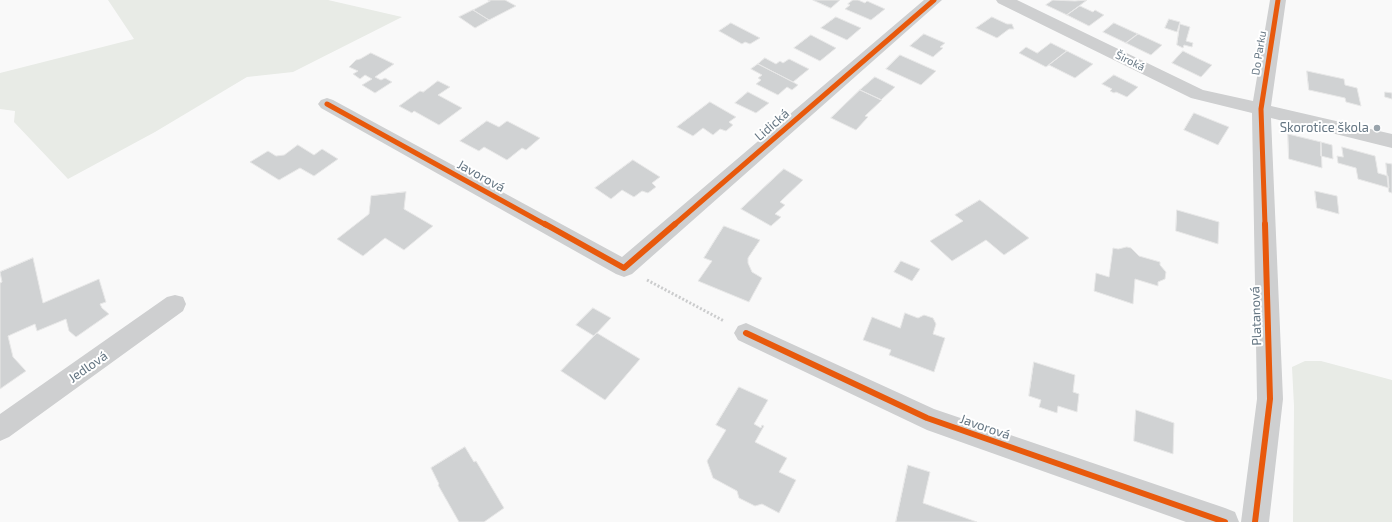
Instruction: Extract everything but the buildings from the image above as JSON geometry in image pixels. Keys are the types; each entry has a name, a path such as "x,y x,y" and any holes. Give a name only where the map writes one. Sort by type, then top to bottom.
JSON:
{"street":[{"name":"Lidická","path":"624,268 934,0"},
{"name":"Široká","path":"1004,0 1197,94 1392,141"},
{"name":"Do Parku","path":"1261,109 1278,0"},
{"name":"Javorová","path":"327,104 624,268"},
{"name":"Platanová","path":"1255,522 1270,399 1261,109"},
{"name":"Jedlová","path":"0,429 175,304"},
{"name":"Javorová","path":"746,333 927,418 1225,522"}],"path":[{"path":"624,268 746,333"}],"shaded area":[{"path":"108,0 328,0 402,17 293,72 247,77 155,132 68,179 14,122 15,111 0,109 0,73 134,39"},
{"path":"1305,361 1321,361 1392,380 1392,522 1293,522 1294,406 1292,367"}],"cycle path":[{"path":"327,104 624,268 934,0"},
{"path":"1255,522 1270,399 1261,109 1278,0"},
{"path":"746,333 927,418 1225,522"}],"place":[{"name":"Skorotice škola","path":"1377,128"}]}
